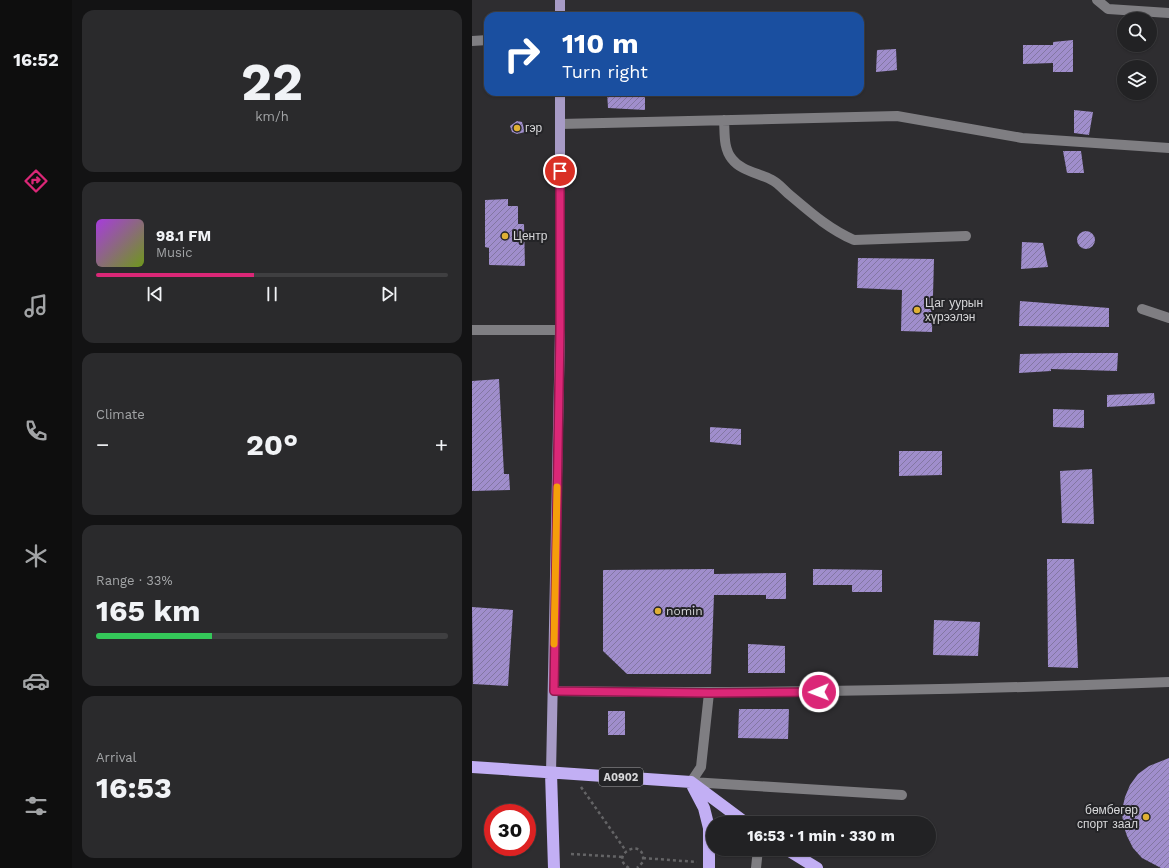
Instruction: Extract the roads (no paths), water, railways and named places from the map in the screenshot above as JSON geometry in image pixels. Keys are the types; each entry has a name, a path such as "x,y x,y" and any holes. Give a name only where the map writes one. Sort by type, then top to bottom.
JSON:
{"highway":[{"name":"A0902","path":"472,767 691,782"},
{"path":"551,773 555,854 554,868"},
{"path":"691,782 737,816"},
{"path":"691,782 704,808 709,828 710,866"},
{"path":"555,854 560,868"},
{"path":"797,856 817,868"}],"main road":[{"path":"560,0 560,12"},
{"path":"551,773 554,691 560,330 560,96"}],"street":[{"path":"1098,0 1108,9 1169,13"},
{"path":"472,41 484,40"},
{"path":"560,124 897,116 1022,138 1169,148"},
{"path":"724,120 726,150 733,160 743,168 773,180 782,186 788,194 823,223 838,233 854,240 966,236"},
{"path":"1142,309 1169,318"},
{"path":"472,330 560,330"},
{"path":"554,691 709,693 976,689 1169,682"},
{"path":"691,782 701,767 709,693"},
{"path":"691,782 902,794"},
{"path":"756,868 757,856"}],"place":[{"name":"гэр","path":"517,128"},
{"name":"Центр","path":"505,236"},
{"name":"Цаг уурын хүрээлэн","path":"917,310"},
{"name":"nomin","path":"658,611"},
{"name":"бөмбөгөр спорт заал","path":"1146,817"}]}
